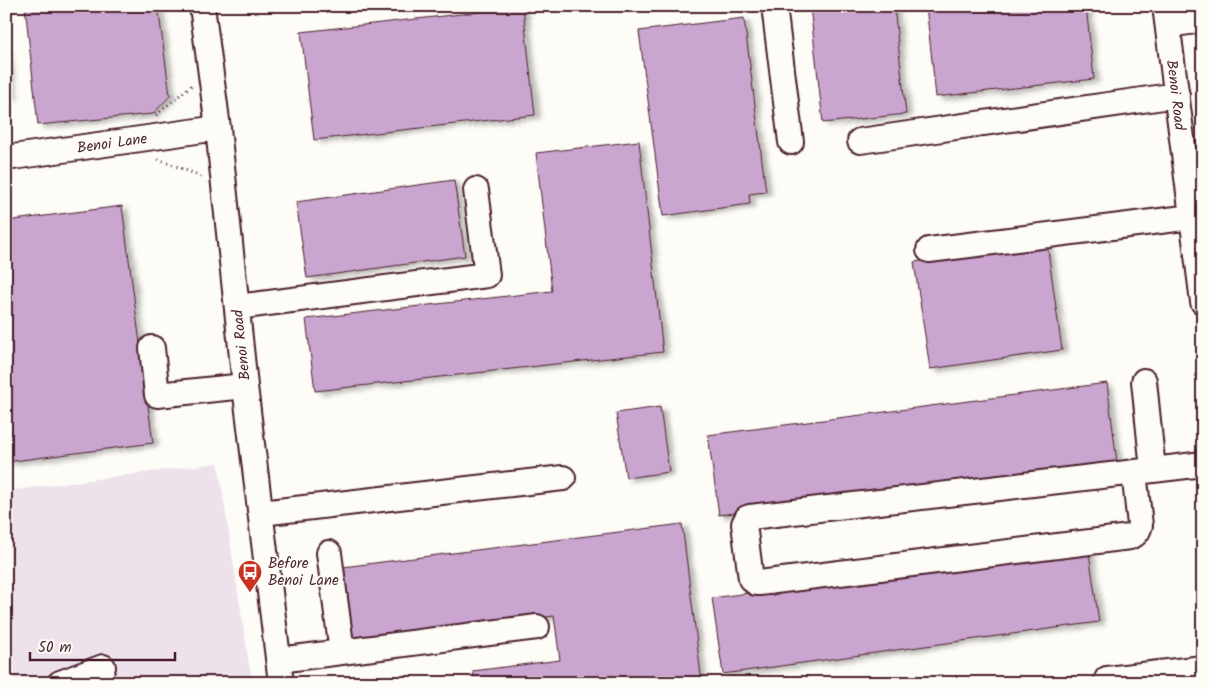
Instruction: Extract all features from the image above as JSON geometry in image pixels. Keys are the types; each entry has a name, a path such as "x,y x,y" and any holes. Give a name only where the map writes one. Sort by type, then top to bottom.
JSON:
{"street":[{"name":"Benoi Road","path":"202,6 218,128 260,513 282,683"},
{"path":"774,6 791,142"},
{"name":"Benoi Road","path":"1166,16 1192,217 1200,255 1203,302"},
{"path":"1166,16 1203,20"},
{"path":"860,141 1176,95"},
{"name":"Benoi Lane","path":"6,158 218,128"},
{"path":"237,307 487,275 476,190"},
{"path":"929,250 1192,217"},
{"path":"152,348 157,396 245,386"},
{"path":"1144,381 1143,471 1140,525 1136,534 1130,537 759,583 756,583 751,578 744,524 747,518 750,517 1143,471 1203,464"},
{"path":"260,513 563,478"},
{"path":"329,553 342,652"},
{"path":"278,660 537,627"},
{"path":"60,683 103,667"},
{"path":"1107,678 1203,668"}],"path":[{"path":"152,118 210,71"},
{"path":"150,156 224,186"}],"shaded area":[{"path":"218,463 252,683 6,683 6,491"}],"building":[{"path":"25,6 158,6 170,96 153,114 38,125"},
{"path":"810,6 894,6 906,114 823,123"},
{"path":"926,6 1086,6 1094,79 936,97"},
{"path":"523,7 535,115 314,140 301,32"},
{"path":"744,18 766,192 749,194 750,204 663,216 639,31"},
{"path":"6,50 12,96 6,97"},
{"path":"639,141 663,352 315,391 306,319 552,291 536,153"},
{"path":"454,180 465,256 307,278 296,202"},
{"path":"122,206 153,443 6,462 6,221"},
{"path":"1047,243 1062,350 930,369 914,262"},
{"path":"1107,383 1117,462 719,515 708,435"},
{"path":"660,407 669,472 626,478 616,413"},
{"path":"682,524 702,683 475,683 473,671 560,660 554,616 352,642 343,567"},
{"path":"1088,546 1099,622 723,674 712,598"}],"place":[{"name":"Before Benoi Lane","path":"250,593"}]}
